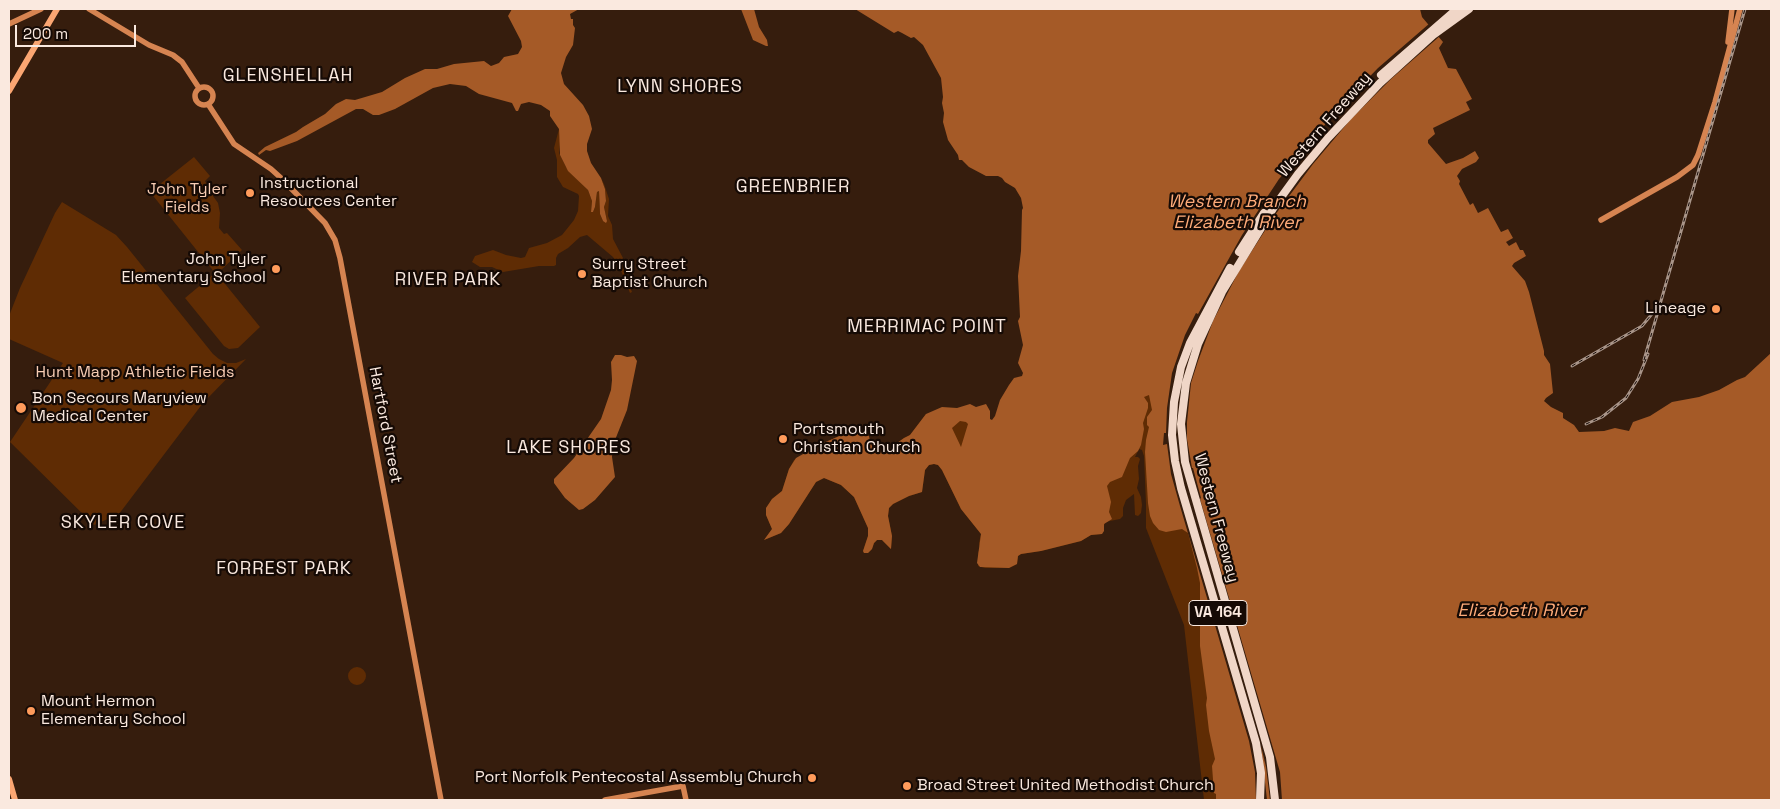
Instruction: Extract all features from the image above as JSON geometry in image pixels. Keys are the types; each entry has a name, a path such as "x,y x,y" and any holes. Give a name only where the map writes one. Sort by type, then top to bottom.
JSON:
{"highway":[{"name":"Western Freeway","path":"1261,800 1260,765 1256,743 1181,488 1175,461 1172,419 1178,377 1190,343 1223,279 1253,229 1290,178 1337,120 1366,90 1396,60 1457,9"},
{"name":"Western Freeway","path":"1275,800 1270,757 1185,462 1182,424 1186,383 1198,344 1222,292 1274,207 1298,174 1328,138 1380,83 1433,35 1469,9"}],"main road":[{"path":"9,91 57,9"},
{"path":"9,779 15,800"}],"street":[{"path":"9,24 41,9"},
{"name":"Hartford Street","path":"89,9 148,45 173,55 182,62 199,88"},
{"path":"1726,59 1732,9"},
{"path":"1601,220 1677,177 1693,165 1701,146 1740,9"},
{"name":"Hartford Street","path":"207,87 212,91 213,98 208,104 203,105 196,101 195,93 199,88 207,87"},
{"name":"Hartford Street","path":"208,104 234,144 281,178 325,223 334,238 340,258 441,800"},
{"path":"606,800 683,786 686,800"}],"green space":[{"path":"559,129 559,153 566,167 588,190 592,201 591,212 593,212 595,207 597,192 599,191 600,214 603,221 607,221 604,207 606,201 605,189 601,178 604,184 609,199 608,216 612,225 613,239 623,258 624,272 632,292 630,293 620,268 613,257 587,235 580,237 558,254 556,265 554,266 539,266 503,272 492,267 480,267 472,262 475,256 493,250 506,255 525,257 529,248 547,243 562,235 574,220 578,211 579,196 563,187 557,177 557,160 554,148"},
{"name":"John Tyler Fields","path":"194,157 210,176 205,181 218,203 220,213 219,228 224,234 227,233 242,250 217,274 260,327 238,348 229,349 224,346 185,298 215,273 150,192"},
{"name":"Hunt Mapp Athletic Fields","path":"62,202 116,235 213,354 227,363 236,363 246,359 203,403 119,514 94,525 10,442 63,363 9,339 9,316 20,288"},
{"path":"1150,385 1185,500 1245,800 1204,800 1184,625 1146,528 1144,456 1142,450 1139,449 1135,457 1140,459 1137,488 1142,505 1141,513 1138,516 1135,515 1134,494 1126,500 1123,516 1120,519 1105,522 1102,534 1091,535 1081,541 1041,551 1021,554 1018,556 1017,564 1009,568 985,568 978,566 981,534 961,509 942,470 938,465 934,464 929,465 925,470 922,492 909,496 889,508 888,516 892,536 891,549 882,540 877,540 868,553 864,553 868,528 854,497 841,485 824,478 816,482 789,524 781,533 764,540 772,529 766,515 766,508 772,499 782,491 794,460 821,444 844,434 856,433 857,426 859,426 859,433 869,436 870,442 878,450 886,451 910,435 926,414 930,463 1129,422"},
{"path":"972,416 961,462 949,421"},
{"path":"357,667 363,670 366,676 363,682 357,685 351,682 348,676 351,670"}],"water":[{"path":"512,9 579,9 570,14 575,28 573,45 566,57 561,73 564,84 583,105 589,116 592,129 587,144 587,151 591,163 601,178 605,189 606,201 604,207 606,223 600,214 599,191 597,192 595,207 593,212 591,212 592,201 588,190 568,171 560,155 559,129 550,116 550,111 541,105 529,102 521,104 518,111 516,111 512,103 479,94 466,86 450,84 433,88 395,109 379,115 373,115 363,109 356,109 297,141 270,151 266,150 259,155 258,153 265,147 296,132 346,99 355,100 382,92 425,69 437,69 454,64 484,61 491,66 499,63 504,57 518,54 522,47 521,41 508,16"},
{"path":"741,9 754,9 759,27 767,40 768,46 753,40"},
{"path":"855,9 1420,9 1422,17 1443,42 1439,48 1448,68 1456,69 1472,99 1466,102 1470,110 1433,128 1435,134 1428,140 1428,143 1446,164 1475,151 1479,158 1476,162 1462,169 1457,176 1460,181 1459,184 1470,205 1473,203 1478,213 1488,208 1501,232 1508,229 1513,238 1506,242 1509,246 1516,242 1526,256 1512,266 1525,281 1544,355 1550,364 1553,393 1544,401 1563,413 1563,418 1574,425 1579,432 1604,431 1615,428 1629,431 1633,422 1650,416 1672,402 1699,397 1719,390 1745,377 1771,353 1771,800 1216,800 1212,766 1215,759 1209,731 1200,646 1200,583 1188,533 1182,529 1166,532 1159,530 1150,516 1145,452 1149,427 1147,425 1147,417 1152,410 1149,395 1144,397 1148,403 1148,408 1143,423 1144,429 1141,445 1138,451 1130,458 1122,477 1110,482 1107,486 1111,502 1109,512 1112,519 1104,524 1102,534 1091,535 1081,541 1041,551 1021,554 1018,556 1017,564 1009,568 980,567 977,563 981,534 961,509 942,470 938,465 934,464 929,465 925,470 922,492 909,496 889,508 888,516 892,536 891,549 882,540 877,540 868,553 864,553 868,528 854,497 841,485 824,478 816,482 789,524 781,533 764,540 772,529 766,515 766,508 772,499 782,491 789,469 796,458 844,434 856,433 857,426 859,426 859,433 869,436 870,442 878,450 886,451 910,435 926,414 942,407 957,408 970,404 976,407 986,404 990,411 990,419 992,420 1000,400 1009,385 1014,378 1022,376 1023,373 1018,363 1023,345 1018,321 1020,317 1018,276 1023,208 1021,198 1015,188 1002,178 986,176 969,167 962,160 959,160 958,155 948,140 943,122 941,78 923,45 914,37 911,38 898,31 894,33","holes":["960,421 968,424 961,447 952,428"]},
{"path":"615,355 634,356 637,361 627,410 613,445 612,457 615,477 595,500 579,510 565,498 554,483 554,479 574,458 601,419 611,390 611,362"}],"pier":[{"path":"1430,23 1441,35 1391,79 1351,119 1313,164 1275,215 1239,271 1213,321 1191,383 1187,439 1192,468 1280,772 1282,800 1270,800 1261,746 1267,800 1256,800 1255,772 1249,741 1171,474 1167,444 1163,445 1172,373 1185,335 1196,313 1198,314 1242,235 1279,179 1339,108 1378,68"}],"railway":[{"path":"1644,360 1745,9"},
{"path":"1572,366 1642,326 1656,309"},
{"path":"1586,424 1602,417 1626,398 1638,379 1648,354"}],"place":[{"name":"Instructional Resources Center","path":"250,193"},
{"name":"John Tyler Elementary School","path":"276,269"},
{"name":"Surry Street Baptist Church","path":"582,274"},
{"name":"Lineage","path":"1716,309"},
{"name":"Bon Secours Maryview Medical Center","path":"21,408"},
{"name":"Portsmouth Christian Church","path":"783,439"},
{"name":"Mount Hermon Elementary School","path":"31,711"},
{"name":"Port Norfolk Pentecostal Assembly Church","path":"812,778"},
{"name":"Broad Street United Methodist Church","path":"907,786"}],"district":[{"name":"GLENSHELLAH","path":"288,76"},
{"name":"LYNN SHORES","path":"680,87"},
{"name":"GREENBRIER","path":"793,187"},
{"name":"RIVER PARK","path":"448,280"},
{"name":"MERRIMAC POINT","path":"927,327"},
{"name":"LAKE SHORES","path":"569,448"},
{"name":"SKYLER COVE","path":"123,523"},
{"name":"FORREST PARK","path":"284,569"}],"water label":[{"name":"Western Branch Elizabeth River","path":"1237,212"},
{"name":"Elizabeth River","path":"1521,611"}]}
